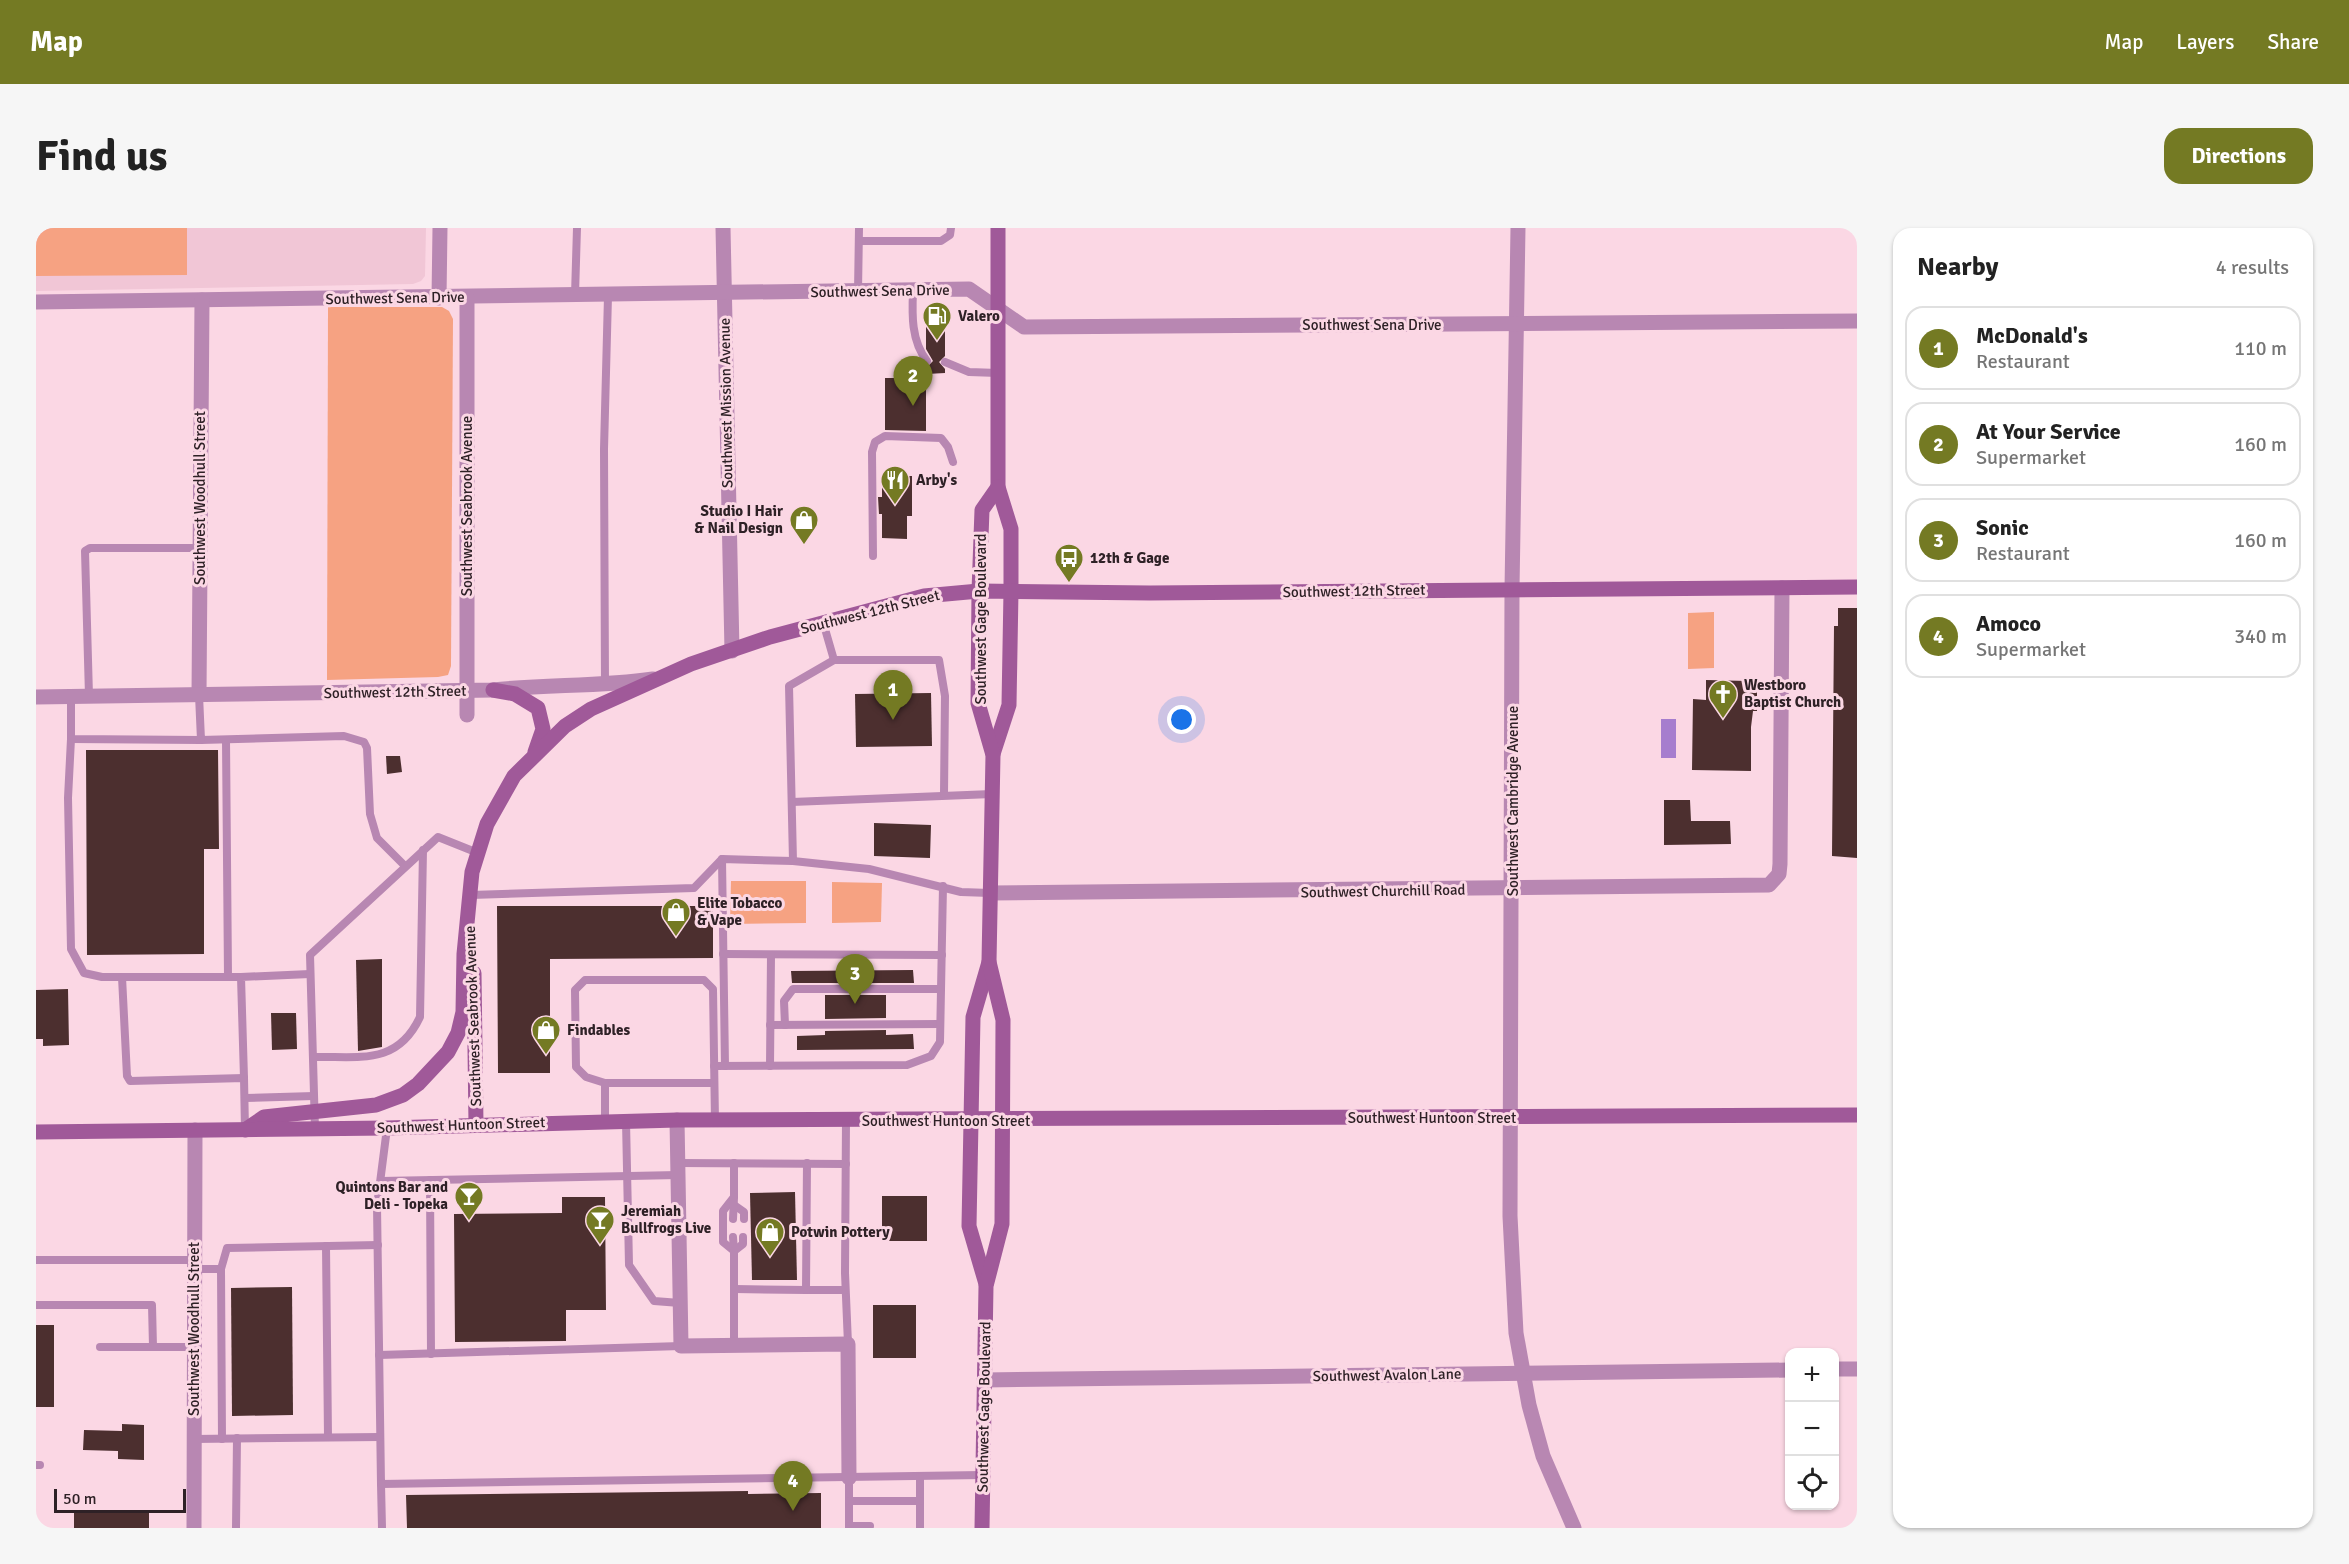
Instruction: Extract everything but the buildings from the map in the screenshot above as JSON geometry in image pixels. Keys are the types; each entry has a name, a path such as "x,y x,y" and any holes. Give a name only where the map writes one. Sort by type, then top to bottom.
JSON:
{"main road":[{"name":"Southwest Gage Boulevard","path":"982,1528 986,1286 1002,1224 1003,1020 989,962 993,754 1009,705 1011,591 1011,529 998,487 998,228"},
{"name":"Southwest Gage Boulevard","path":"993,754 978,704 979,591 982,510 998,487"},
{"name":"Southwest 12th Street","path":"658,678 691,663 823,622 924,596 979,591 1150,593 1857,587"},
{"name":"Southwest Seabrook Avenue","path":"245,1130 264,1117 315,1121 376,1105 403,1095 427,1076 448,1052 458,1033 463,1012 472,872 497,803 514,776 565,726 591,709 658,678"},
{"path":"493,690 515,694 538,708 543,729 535,753"},
{"name":"Southwest Seabrook Avenue","path":"470,901 476,1124"},
{"name":"Southwest Gage Boulevard","path":"986,1286 969,1226 973,1017 989,962"},
{"name":"Southwest Huntoon Street","path":"315,1121 387,1128 677,1120 1857,1115"},
{"path":"36,1132 245,1130"}],"street":[{"path":"439,298 440,228"},
{"name":"Southwest Mission Avenue","path":"723,228 732,651"},
{"name":"Southwest Cambridge Avenue","path":"1518,228 1512,589 1513,889 1509,1118 1516,1333 1523,1374 1543,1456 1574,1528"},
{"name":"Southwest Sena Drive","path":"36,302 723,295 969,289 1024,327 1857,321"},
{"name":"Southwest Seabrook Avenue","path":"467,298 467,715"},
{"name":"Southwest Woodhull Street","path":"199,695 202,300"},
{"name":"Southwest Churchill Road","path":"990,893 1761,887 1775,882 1780,864 1782,588"},
{"name":"Southwest 12th Street","path":"36,697 467,691 605,684 658,678"},
{"path":"677,1120 681,1346 848,1344 849,1478"},
{"name":"Southwest Woodhull Street","path":"194,1528 195,1130"},
{"path":"1839,1369 1857,1369"},
{"name":"Southwest Avalon Lane","path":"984,1380 1785,1370"}],"lane":[{"path":"574,296 577,228"},
{"path":"858,292 859,228"},
{"path":"859,241 941,241 950,235 951,228"},
{"path":"913,291 912,315 918,345 927,361"},
{"path":"605,684 604,449 608,296"},
{"path":"945,362 969,372 998,373"},
{"path":"873,556 872,452 875,442 885,436 941,438 948,447 952,462"},
{"path":"89,696 86,551 90,548 200,548"},
{"path":"823,622 834,660"},
{"path":"794,861 789,686 834,660 939,660 945,696 944,794"},
{"path":"199,695 201,740"},
{"path":"71,697 68,798 71,949 84,973 122,977 241,977 310,974"},
{"path":"71,739 226,740 344,736 364,742 368,748 370,814 377,838 405,866"},
{"path":"226,740 228,977"},
{"path":"792,802 944,794 992,794"},
{"path":"315,1121 310,955 438,837 478,853"},
{"path":"313,1058 387,1054 414,1029 420,1017 423,850"},
{"path":"470,901 694,888 722,859 794,861 868,869 961,892 990,893"},
{"path":"722,859 725,1066"},
{"path":"714,1066 907,1065 931,1056 940,1042 943,886"},
{"path":"723,954 942,955"},
{"path":"770,1066 771,955"},
{"path":"122,977 127,1076 130,1081 244,1078"},
{"path":"241,977 245,1130"},
{"path":"714,1083 605,1083 586,1077 576,1067 575,990 585,980 704,980 713,990 715,1120"},
{"path":"786,1025 784,1001 793,990 941,989"},
{"path":"770,1025 940,1024"},
{"path":"605,1083 605,1122"},
{"path":"245,1098 314,1096"},
{"path":"626,1121 629,1265 654,1301 680,1303"},
{"path":"846,1121 845,1290 848,1344"},
{"path":"382,1528 377,1206 387,1128"},
{"path":"733,1219 734,1163"},
{"path":"381,1181 626,1176 734,1163 846,1164"},
{"path":"806,1290 807,1163"},
{"path":"430,1180 431,1354"},
{"path":"734,1201 744,1212 744,1219"},
{"path":"734,1201 723,1211 723,1242 734,1251"},
{"path":"733,1237 734,1346"},
{"path":"734,1251 743,1244 743,1237"},
{"path":"222,1439 221,1269 227,1248 378,1245"},
{"path":"326,1246 328,1437"},
{"path":"36,1260 195,1264 221,1269"},
{"path":"735,1289 845,1290"},
{"path":"36,1305 152,1305 153,1347"},
{"path":"379,1355 681,1346"},
{"path":"100,1347 194,1347"},
{"path":"194,1439 380,1437"},
{"path":"237,1438 237,1528"},
{"path":"381,1484 982,1475"},
{"path":"909,1526 920,1527 920,1477"},
{"path":"849,1478 849,1527 870,1526"},
{"path":"849,1501 920,1501"}],"shaded area":[{"path":"36,228 426,228 425,276 421,281 413,284 36,291"},
{"path":"36,228 187,228 187,275 36,276"},
{"path":"328,307 442,307 449,311 453,319 451,666 448,675 327,680"},
{"path":"1714,612 1714,668 1688,669 1688,613"},
{"path":"1661,719 1676,719 1676,758 1661,758"},
{"path":"731,881 806,881 806,923 730,924"},
{"path":"832,882 882,883 881,922 832,923"}],"place":[{"name":"Valero","path":"937,342"},
{"name":"At Your Service","path":"913,406"},
{"name":"Arby's","path":"895,506"},
{"name":"Studio I Hair & Nail Design","path":"804,546"},
{"name":"12th & Gage","path":"1069,584"},
{"name":"McDonald's","path":"893,720"},
{"name":"Westboro Baptist Church","path":"1723,720"},
{"name":"Elite Tobacco & Vape","path":"676,938"},
{"name":"Sonic","path":"855,1004"},
{"name":"Findables","path":"546,1056"},
{"name":"Quintons Bar and Deli - Topeka","path":"469,1222"},
{"name":"Jeremiah Bullfrogs Live","path":"600,1246"},
{"name":"Potwin Pottery","path":"770,1258"},
{"name":"Amoco","path":"793,1511"}]}
